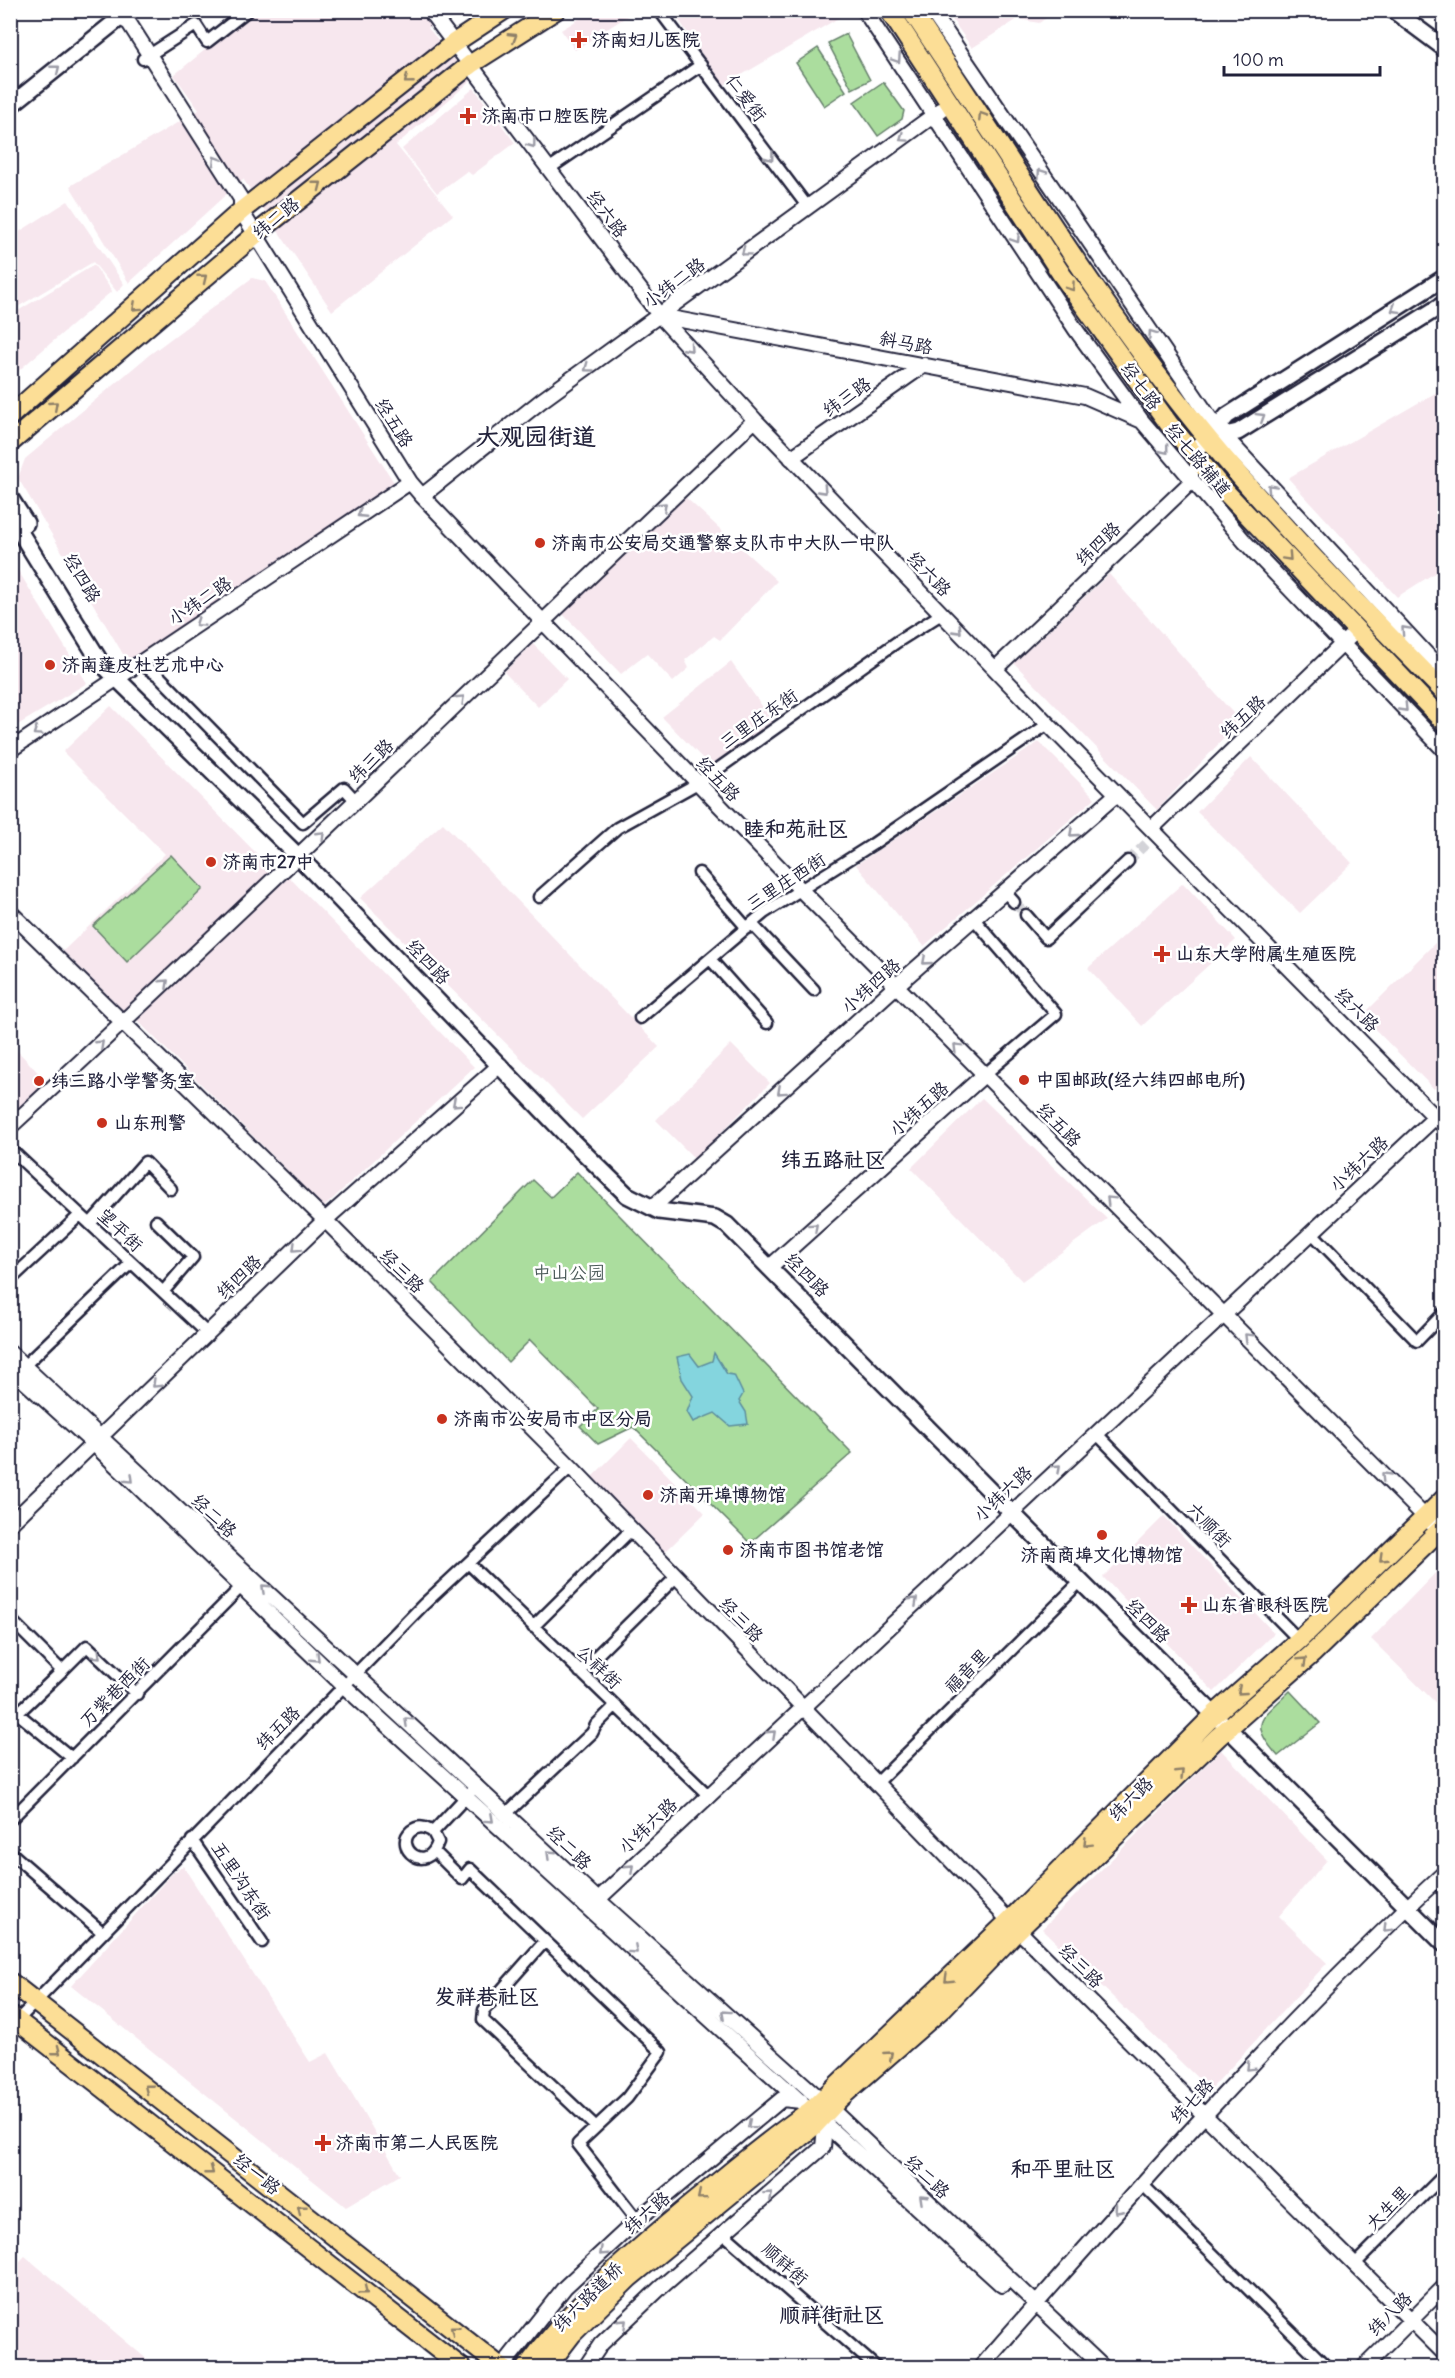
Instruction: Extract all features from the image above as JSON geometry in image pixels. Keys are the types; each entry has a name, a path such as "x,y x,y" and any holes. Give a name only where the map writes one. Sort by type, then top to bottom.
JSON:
{"main road":[{"name":"纬二路","path":"10,416 241,211 454,43 504,10"},
{"name":"纬二路","path":"10,444 256,234 471,64 556,10"},
{"name":"经七路","path":"889,10 1062,275 1191,452 1444,722"},
{"name":"经七路","path":"911,10 1123,327 1362,607 1444,692"},
{"path":"1393,10 1444,48"},
{"path":"10,106 120,13"},
{"path":"952,70 975,77"},
{"path":"1191,452 1216,434 1237,410 1444,278"},
{"path":"1216,434 1238,432 1444,304"},
{"name":"经四路","path":"10,498 111,664 116,679"},
{"name":"经四路","path":"10,516 101,663 299,857 627,1195 652,1208 680,1215 715,1218 727,1225 771,1266 1011,1512 1444,1944"},
{"name":"纬六路","path":"1014,1925 1215,1714 1299,1640 1444,1499"},
{"name":"纬六路","path":"813,2114 1014,1925 1443,1531"},
{"name":"经一路","path":"10,1982 500,2367"},
{"name":"经一路","path":"12,2021 462,2367"},
{"name":"纬六路道桥","path":"526,2367 554,2331 629,2256 813,2114"},
{"name":"纬六路道桥","path":"546,2367 572,2334 629,2278 813,2114"}],"street":[{"path":"146,57 196,25 207,42 248,10"},
{"name":"经六路","path":"429,10 660,316 755,420 1153,834 1442,1117"},
{"name":"仁爱街","path":"659,10 807,206"},
{"name":"经七路辅道","path":"864,10 1076,330 1142,421 1191,482 1245,542 1444,750"},
{"name":"经七路辅道","path":"932,10 1216,434 1444,673"},
{"name":"经五路","path":"120,13 129,23 146,57 241,200 241,211 410,482 422,496 802,891 1225,1313 1426,1518 1443,1531"},
{"path":"550,168 701,65"},
{"name":"小纬二路","path":"422,496 541,401 950,103"},
{"name":"斜马路","path":"660,316 1085,396 1142,421"},
{"name":"纬三路","path":"792,458 924,365"},
{"name":"纬三路","path":"10,1127 299,857 541,621 755,420"},
{"path":"1191,452 1191,482"},
{"name":"小纬二路","path":"10,750 410,482"},
{"name":"纬四路","path":"995,669 1191,482"},
{"name":"三里庄东街","path":"539,897 617,828 698,783 897,642 942,613"},
{"name":"纬五路","path":"1153,834 1357,630"},
{"path":"140,663 159,676 303,823 344,788 356,801"},
{"name":"三里庄西街","path":"640,1018 764,913 802,891 1048,724"},
{"name":"小纬四路","path":"652,1208 896,986 974,919 1009,897 1117,794"},
{"path":"1026,915 1046,938 1128,861"},
{"path":"699,873 814,990"},
{"name":"经三路","path":"10,912 325,1220 571,1467 800,1707 1014,1925 1444,2354"},
{"path":"974,919 1056,1014 984,1075"},
{"path":"711,960 767,1023"},
{"name":"纬四路","path":"10,1524 325,1220 500,1065"},
{"name":"小纬五路","path":"771,1266 984,1075"},
{"name":"小纬六路","path":"593,1904 800,1707 1225,1313 1442,1117"},
{"name":"望平街","path":"10,1149 208,1334"},
{"path":"90,1224 145,1162 171,1189"},
{"path":"10,1280 80,1215"},
{"path":"156,1221 193,1257 163,1292"},
{"path":"1312,1233 1417,1341 1444,1313"},
{"path":"17,1367 131,1263"},
{"name":"经二路","path":"10,1353 17,1367 357,1674 507,1813 593,1904 813,2114 1032,2307 1104,2367"},
{"name":"六顺街","path":"1096,1433 1299,1640"},
{"name":"经二路","path":"98,1440 241,1587 344,1686 465,1797 593,1904 813,2114"},
{"name":"纬五路","path":"12,2021 45,1994 53,1983 192,1840 468,1563 571,1467"},
{"path":"533,1627 631,1530"},
{"name":"公祥街","path":"468,1563 708,1795"},
{"path":"580,1672 676,1577"},
{"name":"福音里","path":"876,1784 1081,1581"},
{"name":"万紫巷西街","path":"10,1820 241,1587"},
{"path":"10,1619 62,1671"},
{"path":"72,1758 14,1710 62,1671 87,1646 137,1694"},
{"path":"507,1813 592,1733 596,1725 615,1706"},
{"path":"433,1832 477,1785"},
{"path":"423,1827 433,1832 438,1842 435,1852 426,1858 417,1858 408,1851 406,1842 408,1834 416,1828 423,1827"},
{"name":"五里沟东街","path":"192,1840 262,1942"},
{"path":"10,1852 102,1932"},
{"path":"435,1852 462,1879 470,1869 661,2052 627,2098 578,2144 637,2220"},
{"name":"纬七路","path":"980,2367 1204,2114 1444,1873"},
{"path":"545,1941 484,2010 483,2020 596,2127"},
{"name":"纬六路","path":"500,2367 565,2287 637,2220 782,2099 813,2114"},
{"path":"585,2367 601,2344 659,2289 823,2147 813,2114"},
{"name":"大生里","path":"1354,2264 1444,2175"},
{"path":"1142,2184 1328,2367"},
{"name":"顺祥街","path":"724,2234 877,2367"},
{"name":"纬八路","path":"1363,2367 1444,2288"},
{"name":"经二路","path":"1032,2307 1091,2367"}],"shaded area":[{"path":"673,10 852,10 723,86 673,11"},
{"path":"253,11 452,11 428,28 472,80 396,145 453,215 332,311 243,179 129,283 70,186 199,110 174,75"},
{"name":"济南妇儿医院","path":"592,11 635,11 575,50 561,30"},
{"path":"946,11 1056,11 1039,23 1018,19 972,48"},
{"name":"济南市口腔医院","path":"474,88 515,143 472,175 467,171 437,193 402,149"},
{"path":"68,201 124,284 117,292 93,262 11,311 11,237"},
{"path":"94,265 112,291 11,377 11,315"},
{"path":"252,278 265,281 395,484 296,548 129,664 18,478 25,459 149,355"},
{"path":"1444,388 1444,567 1397,597 1288,478"},
{"path":"684,496 777,581 720,640 714,636 685,660 689,668 673,682 647,654 621,674 562,613"},
{"path":"11,559 87,683 10,729"},
{"path":"1109,574 1240,721 1157,810 1014,663"},
{"path":"533,644 567,679 538,707 504,672"},
{"path":"731,662 774,723 711,767 662,717"},
{"name":"济南市27中","path":"111,706 272,869 124,1011 63,951 165,854 63,752"},
{"path":"1039,742 1095,798 924,946 856,865"},
{"path":"1251,757 1352,863 1300,913 1197,812"},
{"path":"443,823 659,1047 582,1119 360,898"},
{"path":"287,875 474,1067 324,1207 136,1019"},
{"name":"山东大学附属生殖医院","path":"1183,883 1236,940 1142,1026 1088,968"},
{"path":"1444,934 1444,1079 1434,1089 1362,1016"},
{"path":"11,1044 48,1083 11,1119"},
{"path":"731,1044 770,1083 695,1159 656,1120"},
{"path":"982,1098 1107,1219 1022,1281 911,1168"},
{"name":"济南开埠博物馆","path":"631,1438 705,1513 664,1553 591,1478"},
{"name":"山东省眼科医院","path":"1164,1516 1274,1633 1214,1692 1103,1577"},
{"path":"1444,1564 1444,1711 1371,1639"},
{"path":"1221,1750 1327,1860 1279,1916 1327,1963 1210,2090 1042,1929"},
{"path":"183,1866 310,2062 328,2053 400,2175 346,2207 71,1986 171,1875"},
{"path":"10,2256 19,2262 25,2256 156,2367 11,2367"}],"green space":[{"path":"846,34 870,80 852,89 828,43"},
{"path":"818,48 846,91 824,106 796,63"},
{"path":"883,82 904,111 902,119 878,136 854,102"},
{"path":"171,855 203,889 127,962 93,926"},
{"name":"中山公园","path":"577,1172 852,1453 750,1543 633,1427 598,1444 580,1426 598,1409 530,1340 508,1362 432,1282 533,1180 551,1197"},
{"path":"1290,1691 1320,1723 1278,1756 1263,1735 1262,1721"}],"water":[{"path":"714,1353 727,1374 734,1375 743,1394 739,1401 746,1412 748,1424 730,1426 715,1413 693,1422 687,1412 693,1396 682,1379 677,1357 690,1354 699,1366 712,1361"}],"tunnel":[{"path":"1128,861 1149,841"},
{"path":"1014,902 1026,915"}],"place":[{"name":"济南妇儿医院","path":"579,40"},
{"name":"济南市口腔医院","path":"468,116"},
{"name":"济南市公安局交通警察支队市中大队一中队","path":"540,543"},
{"name":"济南蓬皮杜艺术中心","path":"50,665"},
{"name":"济南市27中","path":"211,862"},
{"name":"山东大学附属生殖医院","path":"1162,954"},
{"name":"中国邮政(经六纬四邮电所)","path":"1024,1080"},
{"name":"纬三路小学警务室","path":"39,1081"},
{"name":"山东刑警","path":"102,1123"},
{"name":"济南市公安局市中区分局","path":"442,1419"},
{"name":"济南开埠博物馆","path":"648,1495"},
{"name":"济南商埠文化博物馆","path":"1102,1535"},
{"name":"济南市图书馆老馆","path":"728,1550"},
{"name":"山东省眼科医院","path":"1189,1605"},
{"name":"济南市第二人民医院","path":"323,2143"}],"district":[{"name":"大观园街道","path":"536,437"},
{"name":"睦和苑社区","path":"796,829"},
{"name":"纬五路社区","path":"833,1160"},
{"name":"发祥巷社区","path":"487,1997"},
{"name":"和平里社区","path":"1063,2169"},
{"name":"顺祥街社区","path":"832,2315"}]}
